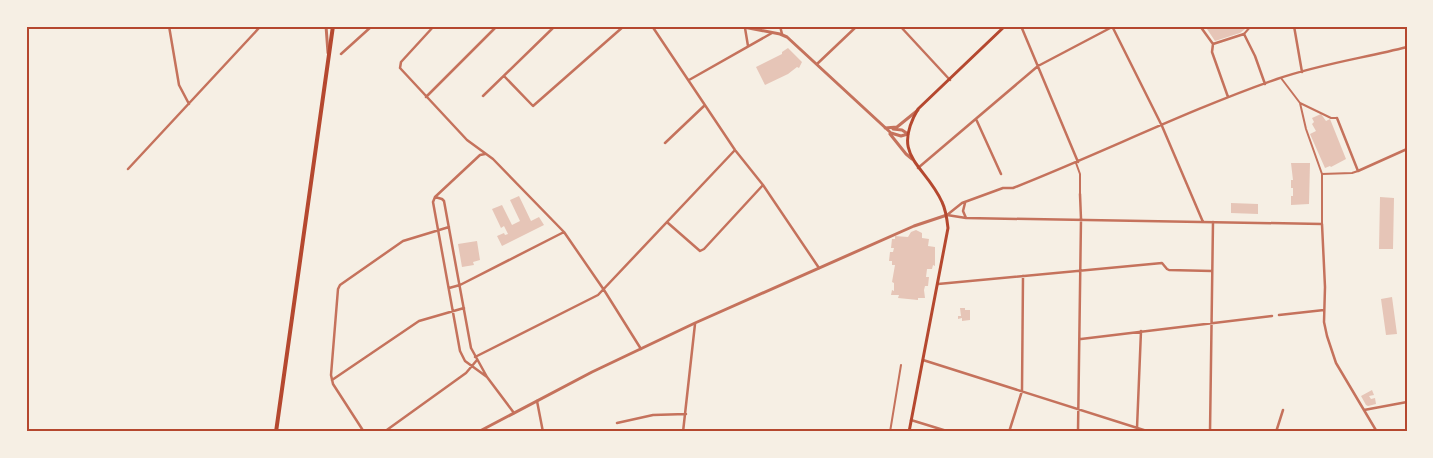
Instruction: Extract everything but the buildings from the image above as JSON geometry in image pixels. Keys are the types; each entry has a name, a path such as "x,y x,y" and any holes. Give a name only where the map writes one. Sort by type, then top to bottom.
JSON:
{"main road":[{"path":"276,432 333,26"},
{"path":"909,432 947,235 947,215 938,194 912,158 908,144 908,134 918,109 1005,26"}],"street":[{"path":"170,26 179,85 189,104"},
{"path":"326,26 328,55"},
{"path":"341,54 372,26"},
{"path":"434,26 399,66 400,68 467,140 487,154 564,232 604,290 641,349"},
{"path":"426,97 497,26"},
{"path":"483,96 555,26"},
{"path":"504,76 532,106 624,26"},
{"path":"652,26 819,268"},
{"path":"738,26 782,34 789,38 885,128 896,136 908,134"},
{"path":"780,26 782,34"},
{"path":"816,64 857,26"},
{"path":"900,26 950,80"},
{"path":"1021,26 1080,172 1078,432"},
{"path":"918,168 1038,66 1113,26 1162,126 1203,222"},
{"path":"1200,26 1213,44 1212,52 1228,97"},
{"path":"1213,44 1244,34 1251,26"},
{"path":"1294,26 1302,72"},
{"path":"128,169 260,28"},
{"path":"745,28 748,47"},
{"path":"689,80 772,33"},
{"path":"1244,34 1255,56 1264,84"},
{"path":"478,432 695,323 914,226 947,215 958,205 965,202 1003,188 1013,188 1077,163 1228,97 1279,78 1312,68 1407,47"},
{"path":"1279,78 1300,103 1331,118 1337,118 1358,171"},
{"path":"1300,103 1306,129 1322,174 1325,328 1332,354 1377,432"},
{"path":"665,143 705,105"},
{"path":"885,128 897,127 918,109"},
{"path":"976,119 1001,174"},
{"path":"885,128 900,130 908,134"},
{"path":"885,128 906,154 912,158"},
{"path":"465,361 470,361 598,295 736,150"},
{"path":"1322,174 1352,174 1407,150"},
{"path":"487,154 480,155 435,197 433,202 460,351 465,361 487,377"},
{"path":"1004,182 1006,188"},
{"path":"668,223 700,251 704,249 763,185"},
{"path":"435,197 444,201 471,348 487,377 514,413"},
{"path":"965,202 963,211 966,218"},
{"path":"947,215 966,218 1322,224"},
{"path":"1210,432 1213,222"},
{"path":"364,432 332,380 331,375 338,289 402,241 449,227"},
{"path":"448,288 460,285 564,232"},
{"path":"938,284 1162,263 1169,270 1212,271"},
{"path":"1010,432 1022,391 1023,276"},
{"path":"332,380 419,321 464,308"},
{"path":"1279,315 1324,310"},
{"path":"1080,339 1272,316"},
{"path":"683,432 695,323"},
{"path":"1137,428 1141,331"},
{"path":"384,432 466,373 475,357"},
{"path":"923,360 1150,432"},
{"path":"890,432 901,365"},
{"path":"537,401 544,432"},
{"path":"1364,410 1407,402"},
{"path":"1276,432 1283,410"},
{"path":"617,423 653,415 686,414"},
{"path":"911,420 950,432"}]}
